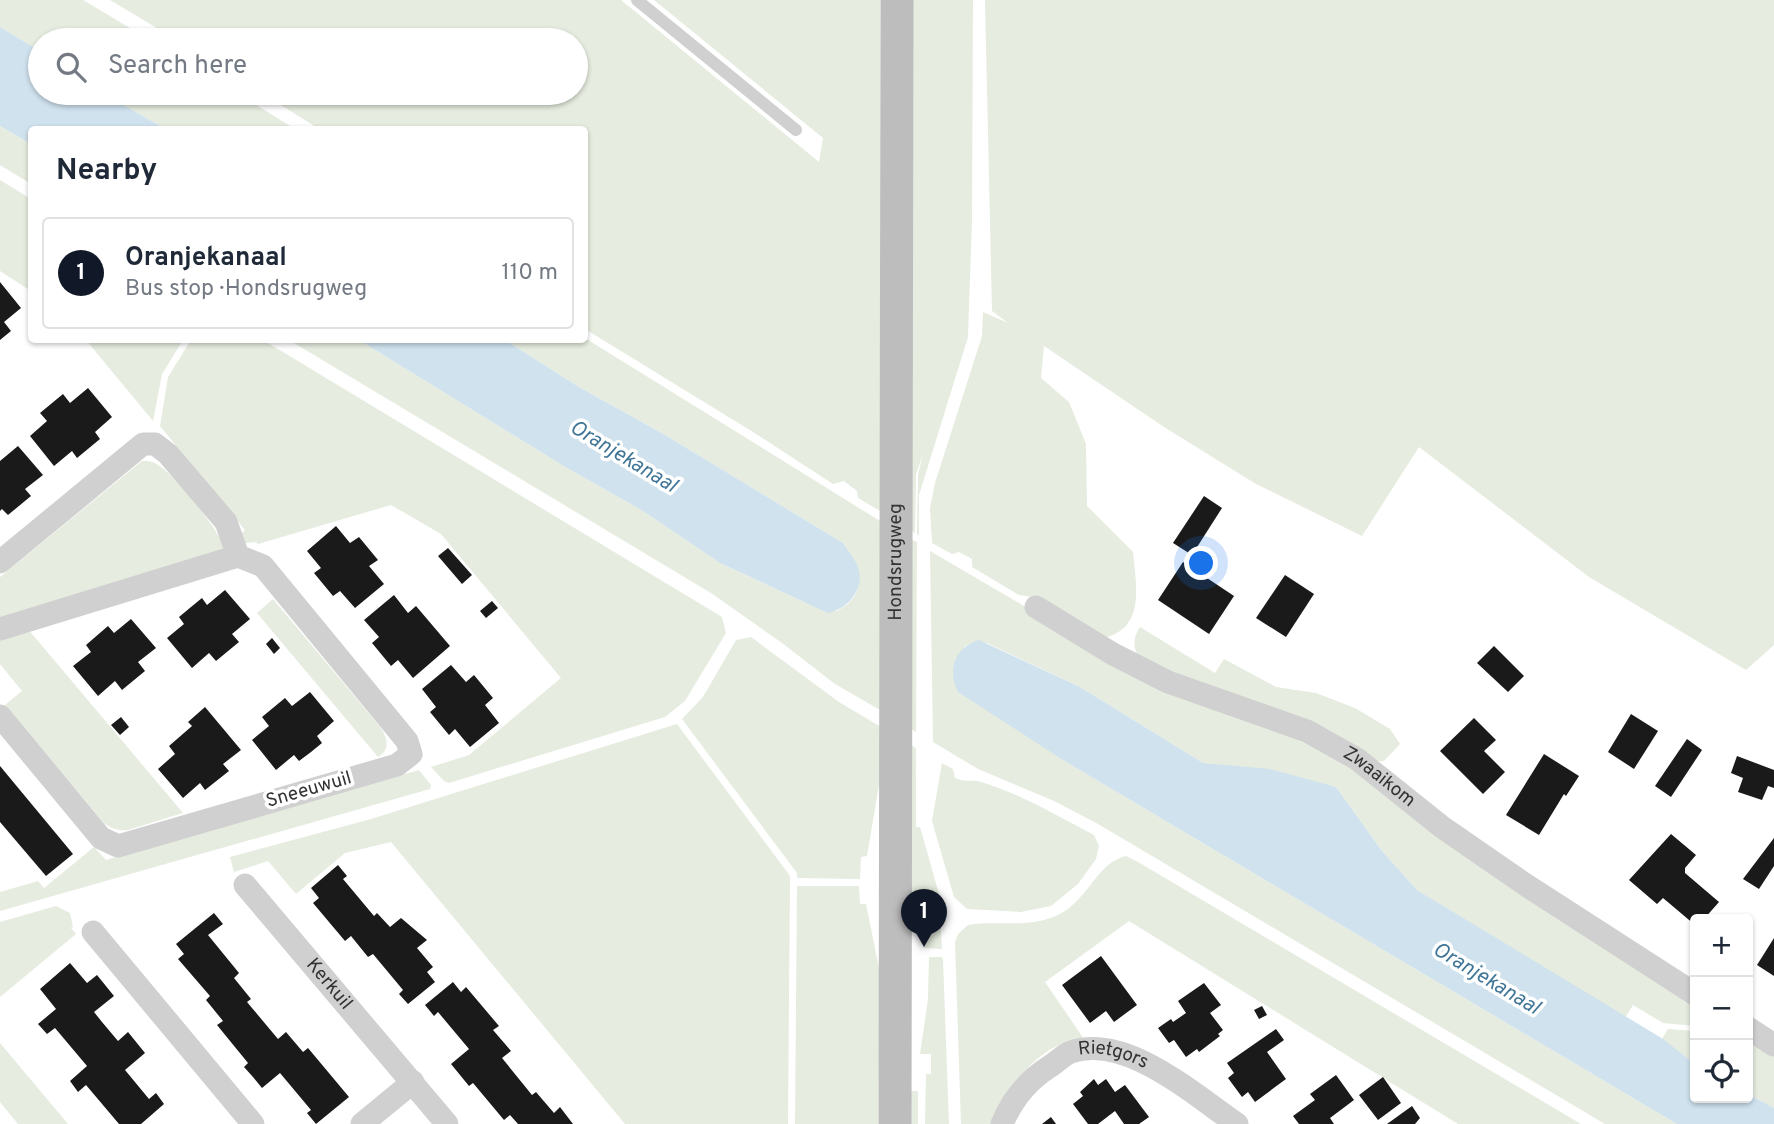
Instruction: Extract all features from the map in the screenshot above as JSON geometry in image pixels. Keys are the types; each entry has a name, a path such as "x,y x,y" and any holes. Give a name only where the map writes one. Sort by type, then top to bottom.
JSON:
{"street":[{"name":"Hondsrugweg","path":"895,1124 897,0"},
{"path":"0,562 144,444 155,444 169,454 226,522 238,556 0,629"},
{"name":"Sneeuwuil","path":"0,716 101,838 118,846 397,765 411,754 407,741 263,566 238,556"},
{"name":"Zwaaikom","path":"1036,607 1113,654 1168,682 1307,731 1356,759 1452,835 1690,991"},
{"name":"Kerkuil","path":"246,885 447,1124"},
{"path":"93,932 253,1124"},
{"path":"1753,1031 1774,1045"},
{"name":"Rietgors","path":"1002,1124 1010,1106 1034,1077 1071,1052 1104,1048 1148,1063 1237,1124"},
{"path":"362,1124 412,1082"}],"lane":[{"path":"637,0 796,131"}],"shaded area":[{"path":"0,0 83,0 130,28 28,28 28,44 0,27"},
{"path":"110,0 621,0 819,162 823,138 654,0 880,0 880,511 858,498 857,491 844,481 833,484 588,331 588,126 314,126 281,105 588,105 588,28 157,28"},
{"path":"912,0 973,0 972,220 968,337 919,495 919,536 918,475 923,454 916,474 915,533 911,530"},
{"path":"985,0 1774,0 1774,645 1746,670 1589,577 1419,447 1362,536 1256,484 1164,427 1044,346 1041,378 1069,402 1086,444 1087,506 1133,552 1136,591 1132,616 1117,633 1103,638 1033,597 1019,595 972,567 972,559 959,552 952,554 932,543 930,508 935,483 982,336 983,312 1008,323 992,311"},
{"path":"123,105 256,105 290,126 161,126"},
{"path":"0,126 28,142 28,182 0,165"},
{"path":"0,180 28,197 28,289 0,271"},
{"path":"588,340 880,521 880,710 835,684 711,593 294,343 364,343 562,465 643,511 720,563 802,601 837,611 854,596 859,580 854,562 843,543 665,435 579,387 510,343 588,343"},
{"path":"88,343 181,343 162,374 153,421"},
{"path":"189,343 268,343 722,617 726,633 685,701 665,717 449,783 444,781 431,767 469,755 561,678 441,534 391,505 258,544 245,543 241,534 245,530 160,426 168,377"},
{"path":"142,461 156,464 185,491 220,539 224,547 220,553 0,620 0,577"},
{"path":"912,540 917,542 916,732 911,729"},
{"path":"930,551 1041,616 1306,736 1690,1001 1690,1026 1663,1023 1633,1005 1625,1018 1417,890 1382,851 1336,787 1203,763 1080,687 987,643 974,642 964,647 1063,760 1677,1124 1605,1124 1098,824 1054,801 978,769 933,742"},
{"path":"273,599 381,728 386,747 378,757 257,613"},
{"path":"1140,627 1215,673 1224,659 1276,687 1316,693 1355,708 1390,729 1400,744 1384,761 1374,762 1140,660 1134,644"},
{"path":"27,628 183,813 128,830 115,829 104,823 5,705 22,691 0,664 0,637"},
{"path":"751,637 839,702 881,727 881,773 867,856 861,857 860,879 797,878 797,873 682,719 703,697 736,640"},
{"path":"677,724 790,876 788,1124 625,1124 391,842 345,853 296,894 268,861 234,872 230,857 371,819"},
{"path":"911,745 916,748 916,827 920,827 939,894 942,949 924,948 911,888"},
{"path":"942,763 953,769 955,778 981,782 1010,792 1094,835 1099,846 1096,859 1078,884 1051,906 1021,912 967,909 954,897 932,821"},
{"path":"419,770 431,785 430,789 0,911 0,892 38,881 44,888 94,847 106,860"},
{"path":"1126,856 1581,1124 1458,1124 1129,921 1045,982 1084,1039 1055,1047 1032,1064 1009,1092 992,1124 961,1124 955,942 958,934 968,925 1036,922 1058,915 1077,901 1107,866"},
{"path":"797,886 859,886 860,904 866,904 880,973 878,1124 795,1124"},
{"path":"56,906 70,913 71,928 76,934 0,997 0,922"},
{"path":"929,957 942,957 943,960 949,1124 925,1124 926,1074 931,1074 931,1054 920,1054 928,999"},
{"path":"1668,1029 1690,1031 1690,1060 1662,1039"},
{"path":"1753,1042 1774,1056 1774,1108 1753,1097"},
{"path":"0,1043 68,1124 18,1124 0,1102"},
{"path":"910,1091 918,1091 918,1124 909,1124"}],"water":[{"path":"0,27 28,44 28,105 123,105 161,126 28,126 28,142 0,126"},
{"path":"364,343 510,343 843,543 858,567 860,575 857,590 843,607 828,613 720,563 643,511 562,465"},
{"path":"979,640 1080,687 1203,763 1270,769 1336,787 1382,851 1417,890 1663,1039 1690,1060 1690,1103 1753,1103 1753,1097 1774,1108 1774,1124 1677,1124 1063,760 958,692 953,668 958,654"}],"building":[{"path":"0,282 21,308 4,322 11,331 0,340"},
{"path":"88,388 112,417 95,432 100,439 77,458 72,451 54,466 30,436 47,421 40,413 63,394 70,403"},
{"path":"18,446 43,475 25,489 31,496 8,515 2,509 0,511 0,461"},
{"path":"1204,496 1222,508 1192,555 1173,543"},
{"path":"336,526 350,543 359,537 378,560 369,566 384,584 355,608 340,591 333,596 314,573 321,568 307,551"},
{"path":"448,548 472,575 462,584 438,556"},
{"path":"1183,562 1234,596 1209,634 1158,600"},
{"path":"1285,575 1314,594 1286,637 1256,618"},
{"path":"225,590 250,619 232,634 239,642 216,661 209,653 192,668 167,638 184,624 179,617 191,607 202,598 207,605"},
{"path":"394,595 408,613 416,606 450,646 413,678 398,660 391,666 372,643 379,637 364,620"},
{"path":"492,601 498,608 486,618 480,611"},
{"path":"131,619 156,648 138,662 145,671 122,690 115,681 98,696 73,666 91,652 86,645 108,626 114,633"},
{"path":"272,638 280,648 274,654 266,644"},
{"path":"1494,646 1524,676 1508,692 1477,663"},
{"path":"451,665 466,682 474,675 493,698 485,705 499,723 470,747 455,729 449,735 430,712 436,707 422,689"},
{"path":"310,692 334,721 317,736 322,743 299,761 294,755 276,770 252,740 269,726 262,717 285,698 292,706"},
{"path":"205,707 241,750 223,764 229,771 205,790 200,783 183,798 158,769 175,754 169,746 192,726 188,722"},
{"path":"1631,714 1658,731 1634,769 1608,752"},
{"path":"121,717 129,727 120,735 111,725"},
{"path":"1474,718 1496,740 1484,751 1505,772 1483,794 1440,751"},
{"path":"1687,739 1702,750 1671,797 1655,786"},
{"path":"1544,754 1579,776 1566,796 1564,794 1539,835 1506,815"},
{"path":"1737,756 1774,770 1774,788 1768,786 1762,800 1738,792 1743,778 1731,773"},
{"path":"0,766 73,854 46,876 0,822"},
{"path":"1671,834 1696,855 1685,868 1685,873 1719,902 1708,914 1690,914 1690,921 1663,898 1657,904 1629,880"},
{"path":"1774,838 1774,866 1759,889 1743,879"},
{"path":"338,865 347,876 343,879 374,916 377,913 390,927 401,918 427,940 417,948 433,967 427,972 435,982 408,1004 399,994 403,990 373,954 368,957 351,936 345,941 313,903 319,898 311,888"},
{"path":"214,913 223,924 208,935 239,973 234,978 251,999 247,1002 278,1039 286,1032 303,1052 308,1048 349,1097 316,1124 307,1113 311,1110 280,1073 262,1088 244,1067 248,1063 217,1025 223,1021 206,1000 210,996 178,959 184,954 176,944"},
{"path":"1774,938 1774,976 1757,965"},
{"path":"1101,956 1137,1005 1114,1022 1106,1011 1090,1023 1062,985"},
{"path":"70,963 87,983 97,975 114,996 94,1012 102,1022 118,1041 128,1032 145,1053 125,1070 149,1099 156,1093 164,1104 141,1124 119,1124 86,1085 78,1092 70,1081 87,1066 55,1028 47,1034 38,1024 56,1009 40,989"},
{"path":"453,982 461,992 466,987 499,1026 493,1030 511,1051 502,1058 532,1095 536,1092 554,1113 560,1107 573,1124 518,1124 510,1115 504,1120 473,1083 469,1086 451,1064 469,1049 438,1012 434,1016 425,1005"},
{"path":"1204,983 1221,1005 1210,1013 1223,1030 1218,1034 1220,1036 1199,1052 1197,1049 1186,1057 1174,1040 1169,1043 1158,1028 1186,1013 1178,1001"},
{"path":"1262,1006 1267,1015 1259,1019 1254,1010"},
{"path":"1276,1029 1284,1040 1267,1052 1286,1079 1255,1102 1248,1092 1242,1097 1228,1078 1234,1073 1227,1063"},
{"path":"1336,1075 1354,1100 1330,1118 1334,1124 1299,1124 1293,1116 1315,1100 1310,1094"},
{"path":"1383,1077 1401,1103 1378,1120 1359,1095"},
{"path":"1094,1079 1098,1085 1106,1079 1115,1092 1125,1085 1149,1117 1139,1124 1124,1124 1115,1111 1098,1124 1088,1124 1073,1104 1083,1096 1080,1092"},
{"path":"1412,1106 1420,1118 1415,1124 1387,1124"},
{"path":"1051,1117 1056,1124 1042,1124"}],"place":[{"name":"Oranjekanaal","path":"924,947"}]}
